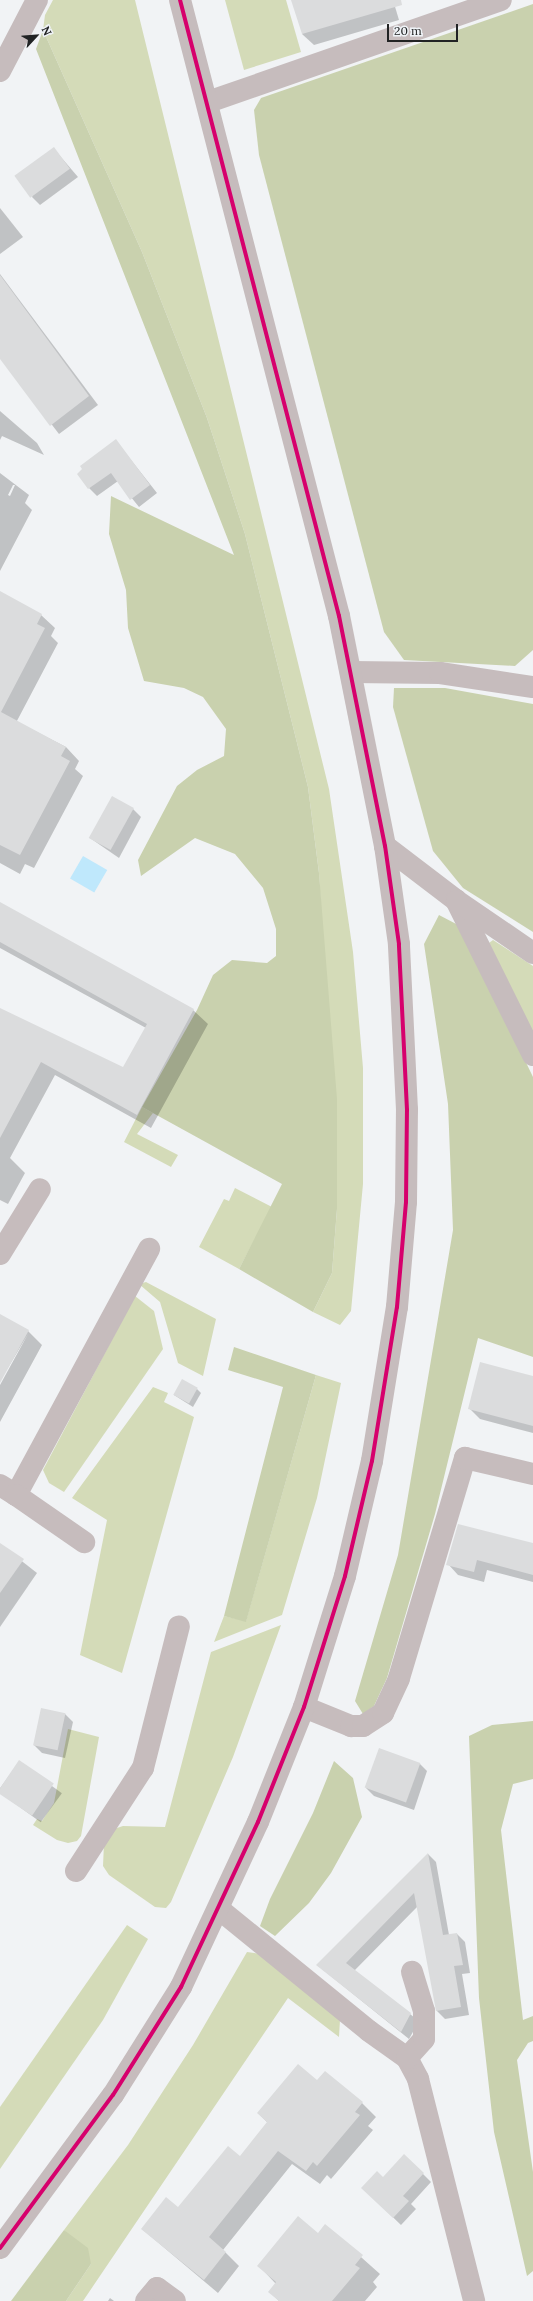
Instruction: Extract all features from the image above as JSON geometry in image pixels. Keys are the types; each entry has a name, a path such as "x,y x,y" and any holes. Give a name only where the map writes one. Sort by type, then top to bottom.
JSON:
{"street":[{"path":"0,71 37,0"},
{"path":"0,2248 112,2095 181,1986 219,1908 304,1708 345,1576 372,1461 397,1307 406,1202 407,1110 399,944 385,846 351,672 208,102 180,0"},
{"path":"208,102 501,0"},
{"path":"351,672 440,673 533,687"},
{"path":"385,846 456,900 533,953"},
{"path":"456,900 533,1055"},
{"path":"0,1254 40,1190"},
{"path":"84,1542 8,1490 149,1249"},
{"path":"304,1708 352,1726 363,1726 383,1713 399,1678 465,1458 533,1474"},
{"path":"76,1871 143,1768 179,1626"},
{"path":"219,1908 369,2031 407,2058 418,2079 474,2301"},
{"path":"407,2058 424,2039 424,2011 412,1972"},
{"path":"146,2301 157,2288 175,2301"}],"green space":[{"path":"53,0 135,0 329,789 353,952 363,1068 363,1184 351,1311 340,1325 313,1312 332,1273 337,1209 319,873 308,787 245,534 207,418 142,252 43,30 45,15"},
{"path":"225,0 286,0 301,52 244,70"},
{"path":"533,4 533,650 515,666 404,660 384,632 259,155 254,110 261,98"},
{"path":"43,30 142,252 207,418 245,534 308,787 319,873 337,1099 337,1209 332,1273 313,1312 239,1269 282,1184 142,1107 197,1010 213,975 232,960 267,963 276,956 276,929 263,888 235,854 195,838 141,876 138,860 177,786 197,770 224,756 226,729 203,697 184,688 144,681 128,628 126,590 109,534 111,496 234,555 36,49"},
{"path":"394,688 445,688 533,704 533,932 463,888 433,851 393,707"},
{"path":"439,915 460,926 533,1077 533,1357 478,1338 435,1514 387,1678 374,1706 363,1714 355,1701 398,1555 453,1230 448,1104 424,944"},
{"path":"493,940 533,966 533,1034 489,943"},
{"path":"142,1107 153,1113 137,1134 178,1155 171,1167 124,1142"},
{"path":"235,1188 272,1207 239,1269 199,1247 224,1199 229,1201"},
{"path":"146,1282 216,1319 203,1376 178,1363 160,1302 139,1284"},
{"path":"135,1296 154,1311 163,1349 64,1492 49,1483 43,1470"},
{"path":"234,1347 316,1375 246,1622 224,1616 283,1387 228,1370"},
{"path":"316,1375 341,1383 317,1498 282,1615 214,1642 224,1616 246,1621"},
{"path":"153,1387 168,1393 164,1402 194,1417 122,1673 80,1655 107,1520 72,1498"},
{"path":"281,1625 233,1757 171,1902 166,1908 155,1907 109,1875 103,1866 104,1843 111,1830 123,1826 165,1827 211,1652"},
{"path":"533,1721 533,1779 513,1784 501,1830 523,2020 533,2016 533,2041 528,2043 517,2060 533,2172 533,2271 527,2276 494,2132 479,1998 469,1736 492,1725"},
{"path":"68,1729 99,1737 81,1836 77,1841 68,1843 57,1840 33,1825 37,1819 42,1821 54,1803"},
{"path":"334,1761 353,1778 362,1817 331,1873 309,1903 275,1936 260,1926 270,1899 313,1813"},
{"path":"127,1925 148,1939 103,2020 0,2169 0,2107"},
{"path":"247,1952 261,1954 340,2020 339,2037 288,1998 83,2301 66,2301 91,2264 64,2230 128,2145 193,2045"},
{"path":"64,2230 88,2248 91,2264 66,2301 11,2301"}],"water":[{"path":"83,856 107,870 94,893 70,879"}],"building":[{"path":"291,0 401,0 402,5 302,34"},
{"path":"54,147 70,169 30,198 14,176"},
{"path":"0,275 89,396 50,426 0,359"},
{"path":"116,439 150,485 130,500 111,473 88,489 77,474 82,469 80,466"},
{"path":"0,591 42,614 37,624 45,628 1,712 66,747 61,756 70,761 20,855 0,845"},
{"path":"112,796 134,808 111,850 89,838"},
{"path":"0,902 194,1009 137,1115 41,1062 0,1138 0,1008 123,1067 147,1024 0,942"},
{"path":"0,1314 29,1330 0,1383"},
{"path":"480,1362 533,1376 533,1426 468,1409"},
{"path":"182,1379 198,1388 189,1403 173,1395"},
{"path":"458,1524 533,1543 533,1575 477,1560 474,1572 446,1565"},
{"path":"0,1543 24,1559 0,1593"},
{"path":"41,1708 65,1713 58,1750 33,1745"},
{"path":"379,1748 420,1763 406,1803 365,1787"},
{"path":"19,1760 54,1783 32,1816 0,1794 0,1788"},
{"path":"428,1853 443,1935 457,1933 463,1965 454,1966 461,2007 436,2011 414,1893 346,1963 411,2013 401,2032 316,1965"},
{"path":"298,2064 317,2080 325,2071 363,2102 355,2112 360,2115 317,2166 313,2162 306,2171 278,2151 209,2237 226,2252 204,2280 141,2229 166,2197 178,2207 228,2146 240,2156 267,2122 257,2113"},
{"path":"404,2154 424,2173 403,2196 409,2201 393,2218 361,2188 377,2171 383,2177"},
{"path":"298,2216 318,2233 325,2224 363,2255 355,2265 360,2268 332,2301 279,2301 268,2292 276,2282 257,2266"}],"cycle path":[{"path":"0,2248 113,2095 181,1987 258,1822 304,1707 345,1576 372,1461 397,1307 406,1202 407,1110 399,944 385,846 339,616 180,0"}]}
